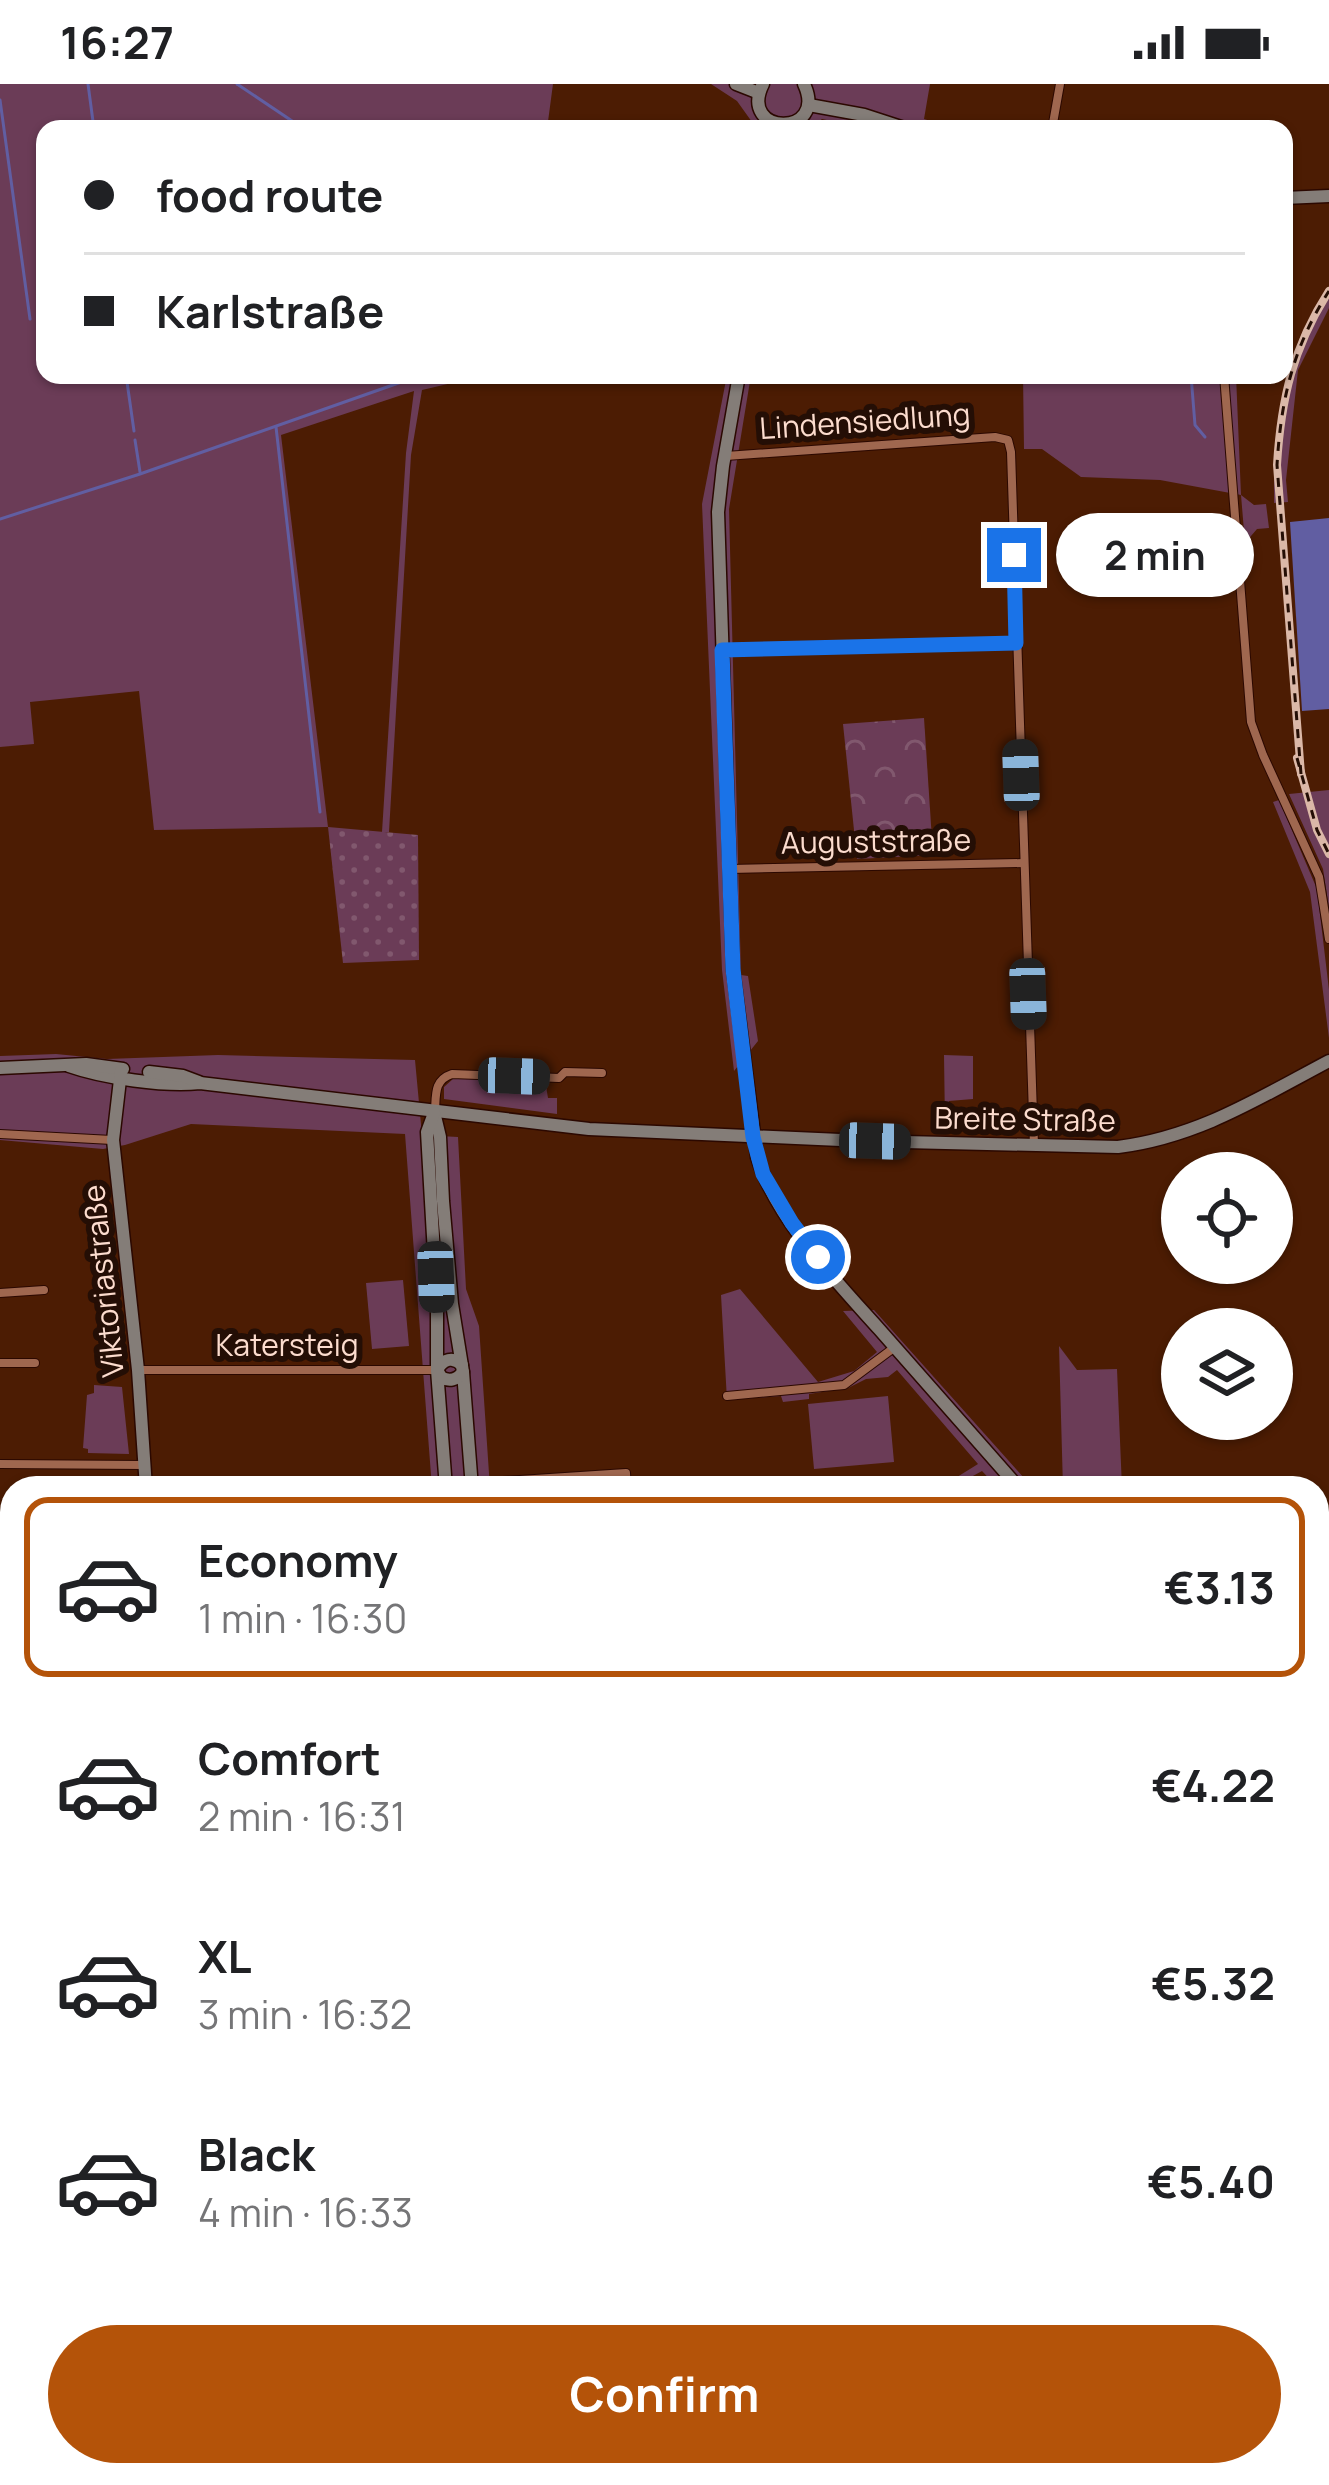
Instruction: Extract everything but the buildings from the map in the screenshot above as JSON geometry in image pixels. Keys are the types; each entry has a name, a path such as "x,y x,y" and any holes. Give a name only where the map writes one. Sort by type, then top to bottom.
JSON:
{"main road":[{"path":"736,84 761,89 759,108 770,120"},
{"path":"798,120 809,105 804,84"},
{"path":"809,105 880,120"},
{"path":"1293,198 1329,196"},
{"path":"737,384 718,512 733,969 753,1137 763,1174 792,1223 843,1289 1008,1476"},
{"name":"Breite Straße","path":"0,1068 69,1066 182,1085 200,1083 589,1129 1118,1148 1189,1132 1329,1061"},
{"name":"Viktoriastraße","path":"121,1073 112,1140 145,1476"},
{"path":"434,1112 471,1476"},
{"path":"434,1112 427,1132 445,1476"},
{"path":"437,1370 450,1380 459,1378 463,1369"}],"street":[{"path":"1054,120 1060,84"},
{"path":"1225,384 1251,722 1319,877 1329,939"},
{"name":"Lindensiedlung","path":"724,456 995,437 1008,440 1016,643"},
{"path":"722,650 1016,643 1034,1145"},
{"name":"Auguststraße","path":"729,869 1024,863"},
{"path":"434,1112 438,1083 452,1073 559,1078 565,1072 602,1073"},
{"path":"0,1134 112,1140"},
{"path":"0,1293 44,1290"},
{"path":"727,1396 844,1384 895,1347"},
{"path":"0,1363 35,1363"},
{"name":"Katersteig","path":"138,1370 437,1370"},
{"path":"0,1464 144,1465"},
{"path":"588,1476 626,1476"}],"green space":[{"path":"0,84 553,84 548,120 36,120 36,384 448,384 422,390 411,455 389,832 382,832 414,391 281,435 328,827 154,830 139,691 30,702 34,744 0,747"},
{"path":"711,84 930,84 927,120 751,120 737,101"},
{"path":"1329,290 1329,308 1298,370 1286,480 1288,502 1274,503 1284,392 1286,384 1293,384 1293,362"},
{"path":"725,384 750,384 729,509 741,975 748,976 758,1041 734,1071 722,970 702,504"},
{"path":"1023,384 1236,384 1241,495 1160,480 1081,477 1042,449 1024,449"},
{"path":"1241,495 1254,505 1266,504 1269,528 1257,529 1245,543"},
{"path":"924,718 933,855 857,859 843,724"},
{"path":"1329,790 1329,908 1323,869 1289,794"},
{"path":"1279,800 1317,889 1329,990 1329,1038 1310,892 1273,802"},
{"path":"328,827 418,835 419,960 343,963"},
{"path":"944,1055 973,1056 973,1099 949,1101 950,1118 969,1118 970,1126 945,1126"},
{"path":"0,1056 415,1060 422,1135 458,1137 466,1289 479,1326 489,1476 431,1476 405,1134 191,1124 103,1149 0,1140"},
{"path":"454,1078 540,1082 548,1098 557,1098 557,1114 444,1099 444,1087"},
{"path":"403,1280 409,1346 372,1349 366,1283"},
{"path":"740,1289 818,1382 854,1371 877,1352 843,1311 874,1310 1022,1476 987,1476 982,1471 959,1476 978,1464 897,1370 848,1388 809,1394 809,1399 727,1400 721,1295"},
{"path":"1059,1346 1077,1370 1117,1369 1121,1476 1063,1476"},
{"path":"94,1385 122,1387 129,1454 88,1453 83,1448 87,1395 94,1393"},
{"path":"888,1396 894,1462 814,1469 808,1404"}],"shaded area":[{"path":"1329,518 1329,709 1302,711 1290,522"}],"waterway":[{"path":"88,84 93,120"},
{"path":"237,84 291,120"},
{"path":"0,100 30,319"},
{"path":"127,384 134,431"},
{"path":"0,519 396,384"},
{"path":"1192,384 1195,425 1205,437"},
{"path":"276,427 320,812"},
{"path":"135,440 140,472"}],"railway":[{"path":"1293,369 1329,291"},
{"path":"1289,384 1277,465 1301,774"},
{"path":"1297,758 1317,830 1329,854"}],"route":[{"path":"818,1257 763,1174 753,1137 733,969 722,650 1016,643 1014,555"}]}
